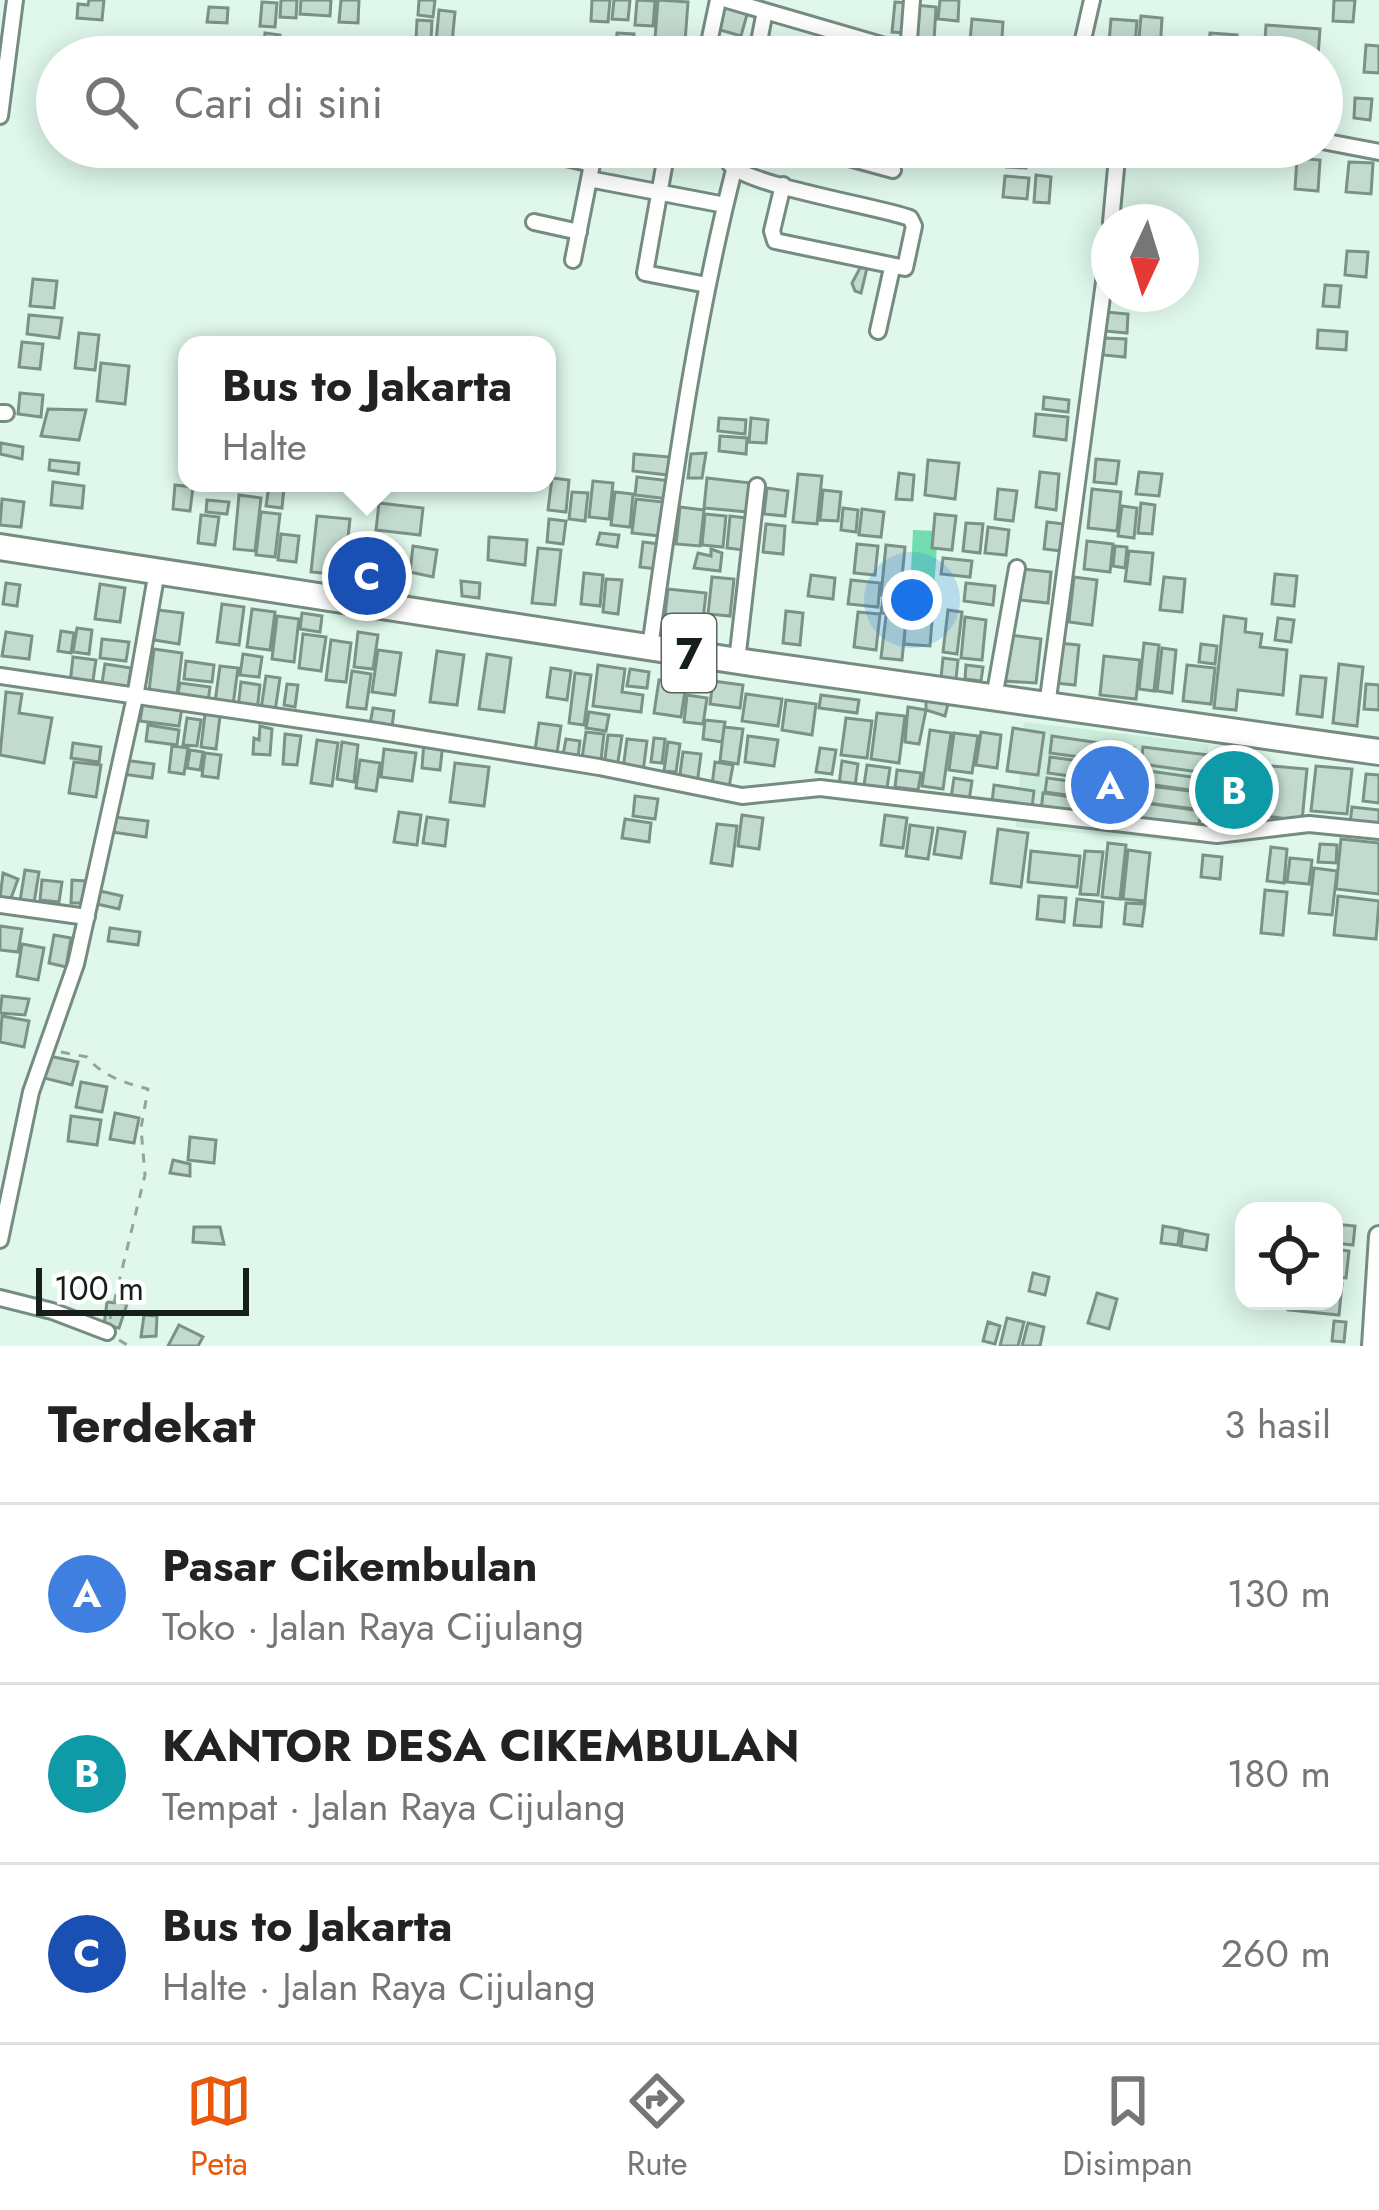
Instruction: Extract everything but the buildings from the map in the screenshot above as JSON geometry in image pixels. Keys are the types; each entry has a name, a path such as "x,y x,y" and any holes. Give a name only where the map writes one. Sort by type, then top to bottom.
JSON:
{"highway":[{"name":"7","path":"0,547 737,661 1379,752"}],"street":[{"path":"0,116 15,0"},
{"path":"712,36 723,0 850,36"},
{"path":"912,0 914,36"},
{"path":"1084,36 1092,0"},
{"path":"760,36 765,11"},
{"path":"1343,145 1379,152"},
{"path":"573,260 591,168"},
{"path":"664,168 644,273 706,285"},
{"path":"734,168 910,218 914,226 905,268 775,241 772,231 783,185"},
{"path":"885,168 892,170"},
{"path":"1113,204 1116,168"},
{"path":"650,647 706,285 737,172"},
{"path":"590,179 728,206"},
{"path":"534,222 579,232"},
{"path":"878,331 892,268"},
{"path":"1047,706 1100,312"},
{"path":"737,661 757,486"},
{"path":"994,698 1017,568"},
{"path":"0,1240 31,1093 87,917 158,571"},
{"path":"0,676 421,738 742,796 820,788 1217,835 1309,824 1379,832"},
{"path":"0,904 87,917"},
{"path":"1372,1346 1379,1236"},
{"path":"0,1298 107,1332"}],"path":[{"path":"47,1049 87,1057 110,1075 148,1089 141,1128 145,1175 107,1332"}],"shaded area":[{"path":"913,530 938,531 934,591 910,591"},
{"path":"1024,722 1209,744 1191,843 1016,827"}],"place":[{"name":"Bus to Jakarta","path":"367,576"},
{"name":"Pasar Cikembulan","path":"1110,785"},
{"name":"KANTOR DESA CIKEMBULAN","path":"1234,790"}]}
